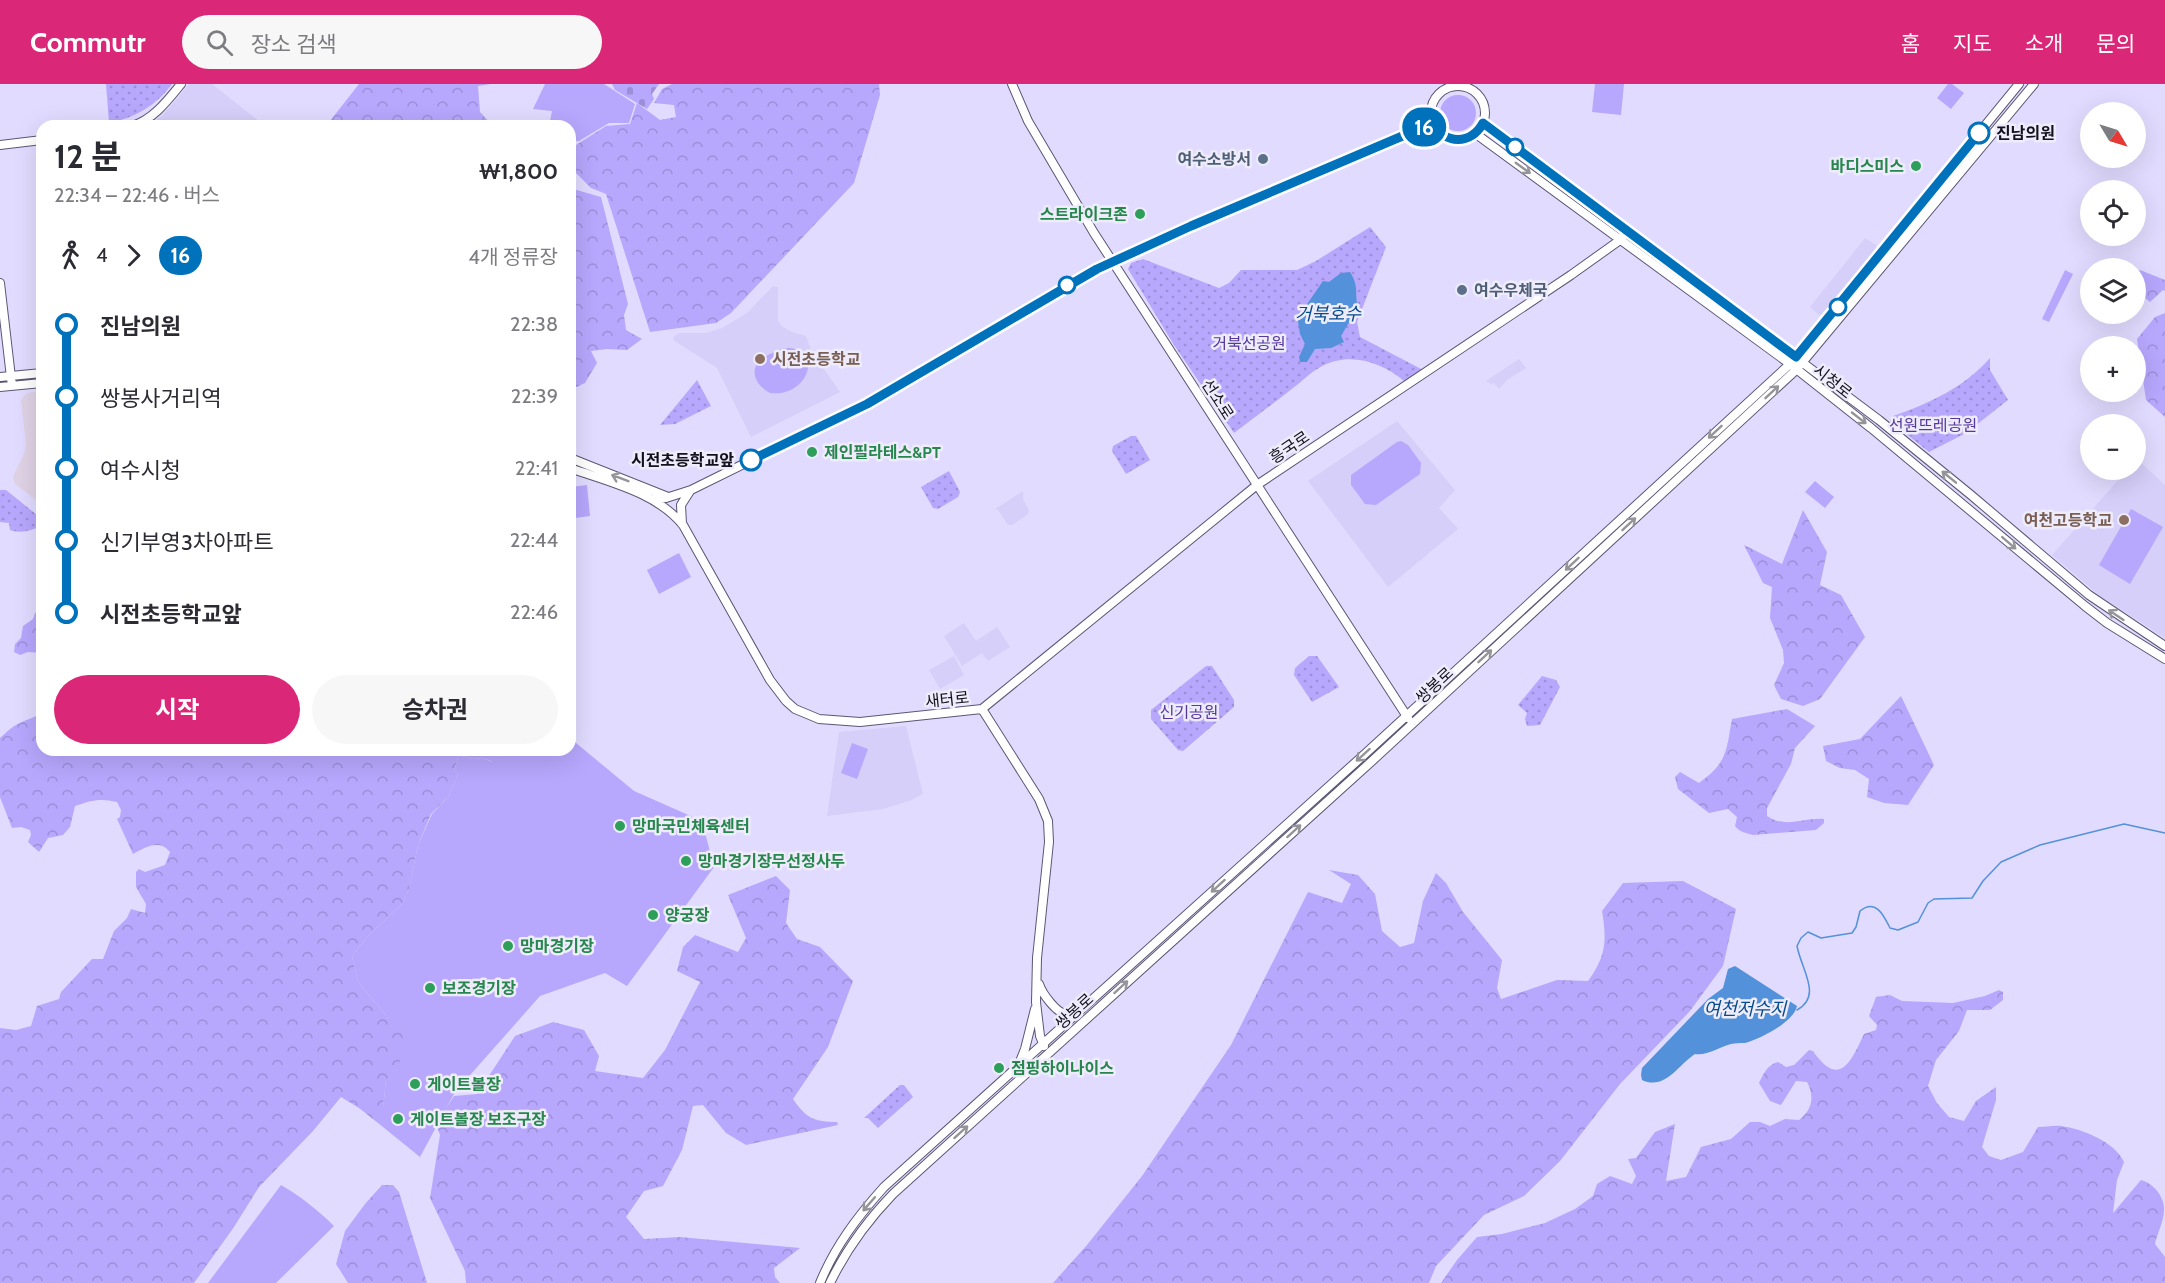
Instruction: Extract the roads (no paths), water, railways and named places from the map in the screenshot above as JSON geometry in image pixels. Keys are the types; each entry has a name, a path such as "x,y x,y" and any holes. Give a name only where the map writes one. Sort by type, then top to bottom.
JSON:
{"street":[{"path":"144,120 181,84"},
{"name":"선소로","path":"1012,84 1028,121 1113,262 1412,724"},
{"name":"쌍봉로","path":"830,1283 852,1244 875,1212 917,1171 1412,724 1793,367 2019,84"},
{"name":"쌍봉로","path":"1799,359 1832,329 2034,84"},
{"path":"1453,86 1474,87 1484,104 1483,123 1476,134 1463,140 1450,139 1439,133 1433,123 1432,105 1440,92 1453,86"},
{"path":"2001,105 2010,112"},
{"path":"650,498 670,497 691,490 867,404 1079,279 1113,262 1433,123"},
{"name":"시청로","path":"1483,123 1799,359 1971,495 2089,595 2163,645"},
{"name":"시청로","path":"1476,134 1793,367 1880,435 2085,606 2165,660"},
{"path":"0,145 36,141"},
{"name":"흥국로","path":"982,709 1257,485 1620,240 1627,231"},
{"path":"0,283 12,386"},
{"name":"쌍봉로","path":"820,1283 835,1251 858,1216 884,1186 1793,367"},
{"path":"0,377 36,374"},
{"path":"0,387 36,384"},
{"path":"576,460 670,497"},
{"path":"576,470 650,498 667,508 680,522"},
{"path":"680,522 680,508 691,490"},
{"path":"1964,505 1971,495"},
{"name":"새터로","path":"680,522 770,680 795,710 819,719 860,722 982,709 1040,799 1048,821 1048,859 1037,958 1036,1002 1042,1044"},
{"path":"2156,654 2163,645"},
{"path":"1037,979 1043,994 1062,1013 1069,1014 1082,1008"},
{"path":"1008,1075 1022,1057 1036,1002"},
{"path":"1042,1044 1049,1052"},
{"path":"910,1163 917,1171"}],"water":[{"name":"거북호수","path":"1350,272 1355,282 1358,307 1341,336 1344,342 1331,348 1315,349 1307,362 1300,362 1299,357 1305,344 1300,334 1297,315 1299,312 1304,312 1323,281 1329,282 1341,273"},
{"name":"여천저수지","path":"1735,966 1797,1006 1795,1012 1783,1024 1767,1034 1745,1043 1731,1044 1704,1054 1695,1054 1671,1075 1658,1082 1642,1080 1642,1068 1708,999 1723,988 1728,969"}],"waterway":[{"path":"1797,1010 1805,1004 1809,997 1808,981 1797,946 1808,932 1821,938 1852,933 1860,911 1871,906 1879,910 1890,928 1898,930 1918,922 1928,903 1934,899 1972,898 1983,881 2001,862 2040,845 2124,824 2165,833"}],"place":[{"name":"진남의원","path":"1979,133"},
{"name":"여수소방서","path":"1263,159"},
{"name":"바디스미스","path":"1916,166"},
{"name":"스트라이크존","path":"1140,214"},
{"name":"여수우체국","path":"1462,290"},
{"name":"시전초등학교","path":"760,359"},
{"name":"제인필라테스&PT","path":"812,452"},
{"name":"시전초등학교앞","path":"751,460"},
{"name":"여천고등학교","path":"2124,520"},
{"name":"망마국민체육센터","path":"620,826"},
{"name":"망마경기장무선정사두","path":"686,861"},
{"name":"양궁장","path":"653,915"},
{"name":"망마경기장","path":"508,946"},
{"name":"보조경기장","path":"430,988"},
{"name":"점핑하이나이스","path":"999,1068"},
{"name":"게이트볼장","path":"415,1084"},
{"name":"게이트볼장 보조구장","path":"398,1119"}],"park label":[{"name":"거북선공원","path":"1249,343"},
{"name":"선원뜨레공원","path":"1933,425"},
{"name":"신기공원","path":"1189,712"}]}
